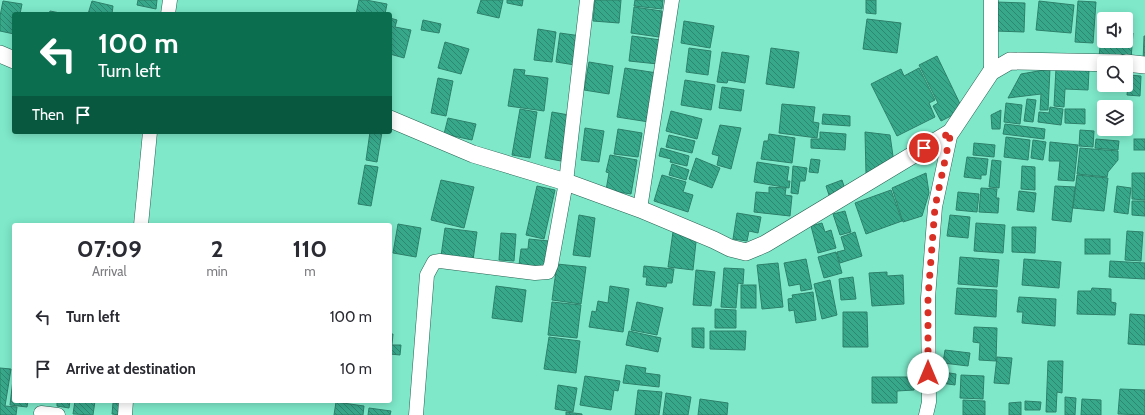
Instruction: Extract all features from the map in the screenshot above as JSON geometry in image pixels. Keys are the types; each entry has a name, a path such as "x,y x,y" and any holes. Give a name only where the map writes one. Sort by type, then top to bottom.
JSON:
{"street":[{"path":"168,12 170,0"},
{"path":"416,415 427,275 434,262 440,261 534,273 548,272 566,182 587,0"},
{"path":"640,209 672,0"},
{"path":"991,0 991,72"},
{"path":"0,54 12,59"},
{"path":"926,415 929,402 928,298 935,207 951,132 991,72 1010,61 1097,63"},
{"path":"1133,64 1145,65"},
{"path":"392,120 473,154 566,182 640,209 730,248 746,252 765,244 951,132"},
{"path":"141,223 150,134"},
{"path":"125,415 126,403"},
{"path":"41,413 58,415"}],"building":[{"path":"138,0 157,0 156,9 137,5"},
{"path":"359,0 387,4 385,12 356,12"},
{"path":"481,0 503,0 499,18 477,13"},
{"path":"507,0 523,0 522,6 507,3"},
{"path":"595,0 621,0 619,23 593,21"},
{"path":"635,0 663,0 662,9 634,6"},
{"path":"866,0 876,0 876,14 866,13"},
{"path":"3,1 22,4 20,12 12,12 12,34 0,31 0,16"},
{"path":"92,1 113,6 112,12 89,12"},
{"path":"1039,1 1074,5 1071,33 1036,30"},
{"path":"1078,1 1096,2 1093,43 1075,42"},
{"path":"996,2 1025,3 1024,32 995,31"},
{"path":"634,7 662,11 659,37 631,33"},
{"path":"392,19 397,20 395,27 411,30 404,58 392,55"},
{"path":"867,19 901,23 897,53 863,49"},
{"path":"423,20 441,24 439,33 421,30"},
{"path":"684,21 714,26 710,48 681,43"},
{"path":"538,29 556,32 552,62 534,60"},
{"path":"560,33 581,36 575,65 556,62"},
{"path":"632,36 661,40 658,64 629,61"},
{"path":"1144,36 1145,62 1143,62"},
{"path":"445,42 469,49 461,74 438,68"},
{"path":"689,48 711,51 708,75 686,72"},
{"path":"771,48 799,52 794,88 766,84"},
{"path":"1100,48 1132,48 1131,56 1099,56"},
{"path":"722,52 749,56 745,83 728,80 727,83 717,82"},
{"path":"937,56 963,110 941,121 933,106 938,103 919,65"},
{"path":"589,62 613,66 609,94 584,90"},
{"path":"625,68 657,73 649,122 617,117"},
{"path":"919,68 935,100 929,103 935,117 897,136 871,84 901,69 904,76"},
{"path":"1056,68 1089,70 1088,90 1065,89 1064,107 1054,106"},
{"path":"514,69 525,70 524,75 548,78 544,111 508,106"},
{"path":"1050,69 1048,110 1040,110 1041,94 1008,98 1021,74"},
{"path":"1133,75 1141,76 1140,96 1127,95 1127,92 1133,92"},
{"path":"438,78 453,81 446,116 431,113"},
{"path":"685,80 715,85 711,110 681,105"},
{"path":"722,87 744,90 741,111 719,108"},
{"path":"1027,99 1036,100 1033,122 1024,121"},
{"path":"1006,103 1022,105 1020,124 1004,122"},
{"path":"782,104 815,107 813,122 819,123 817,138 779,133"},
{"path":"1050,107 1063,109 1061,125 1038,122 1039,112 1049,113"},
{"path":"520,109 537,112 530,158 512,155"},
{"path":"1065,109 1085,109 1085,124 1065,123"},
{"path":"1001,110 1000,129 992,129 991,115"},
{"path":"671,111 702,119 697,139 666,131"},
{"path":"552,112 569,115 561,161 545,158"},
{"path":"823,114 850,116 850,126 822,124"},
{"path":"448,118 476,124 472,140 444,134"},
{"path":"1005,124 1045,129 1044,139 1003,134"},
{"path":"720,125 741,128 731,169 717,165 719,156 712,154"},
{"path":"585,128 604,131 599,162 581,160"},
{"path":"618,129 642,133 638,157 614,154"},
{"path":"1080,130 1094,131 1093,147 1079,146"},
{"path":"820,132 846,134 845,150 811,148 811,139 820,139"},
{"path":"865,132 890,135 894,163 866,174"},
{"path":"370,134 382,134 377,162 366,160"},
{"path":"769,134 795,138 792,163 761,159 764,141 768,141"},
{"path":"669,135 695,141 692,153 666,147"},
{"path":"1006,137 1030,140 1028,160 1004,157"},
{"path":"1096,139 1119,141 1118,150 1095,148"},
{"path":"1134,139 1145,139 1145,150 1134,150"},
{"path":"1033,140 1046,142 1043,160 1031,158"},
{"path":"1050,142 1078,145 1074,181 1058,180 1060,161 1049,161"},
{"path":"974,143 995,145 994,157 973,155"},
{"path":"661,148 689,156 687,166 670,162 671,159 659,156"},
{"path":"1080,148 1118,151 1118,160 1108,172 1107,177 1077,174"},
{"path":"610,155 637,160 631,194 606,190 609,173 606,172"},
{"path":"967,157 988,159 986,175 981,175 981,179 964,177"},
{"path":"696,158 720,168 712,188 689,179"},
{"path":"811,159 820,160 818,173 809,172"},
{"path":"992,160 1001,161 999,188 989,187"},
{"path":"757,162 789,167 787,181 790,181 789,188 754,182"},
{"path":"672,164 689,170 686,180 669,175"},
{"path":"365,165 378,167 371,206 358,204"},
{"path":"793,166 807,168 805,181 800,181 798,194 791,193"},
{"path":"1022,166 1035,167 1035,190 1021,189"},
{"path":"926,173 929,193 922,216 903,222 892,188"},
{"path":"1132,173 1145,173 1145,200 1132,199"},
{"path":"662,175 686,182 683,192 693,195 688,212 654,201"},
{"path":"1077,175 1108,178 1104,211 1073,208"},
{"path":"441,180 474,187 464,228 431,220"},
{"path":"842,180 846,192 830,198 826,186"},
{"path":"537,186 555,190 544,239 526,235"},
{"path":"1055,186 1075,187 1071,222 1052,220"},
{"path":"1117,186 1131,188 1128,214 1114,212"},
{"path":"769,187 786,188 785,195 792,196 790,216 754,212 756,192 769,193"},
{"path":"981,188 997,189 996,198 999,198 998,213 979,212"},
{"path":"891,190 902,221 866,234 855,203"},
{"path":"1019,191 1036,193 1034,212 1017,210"},
{"path":"958,192 979,194 977,212 956,210"},
{"path":"1132,201 1145,201 1145,216 1132,215"},
{"path":"845,211 851,232 840,235 833,214"},
{"path":"737,213 761,217 758,233 749,231 747,241 733,239"},
{"path":"579,215 595,218 590,257 573,255"},
{"path":"950,215 970,217 968,238 947,236"},
{"path":"822,223 825,232 831,230 836,248 818,253 811,226"},
{"path":"976,223 1005,225 1003,253 974,251"},
{"path":"398,224 421,228 416,257 393,253"},
{"path":"1012,227 1036,227 1035,253 1012,252"},
{"path":"445,228 477,232 473,260 441,256"},
{"path":"1127,231 1143,232 1141,261 1125,260"},
{"path":"673,232 692,235 696,242 693,270 668,267"},
{"path":"855,232 862,256 840,263 837,252 845,250 841,237"},
{"path":"501,233 516,234 514,261 499,260"},
{"path":"529,239 549,241 547,267 519,265 521,249 528,249"},
{"path":"1085,239 1110,239 1110,254 1085,254"},
{"path":"836,252 842,273 824,278 818,257"},
{"path":"960,257 999,260 997,287 958,284"},
{"path":"806,259 812,289 801,291 800,284 789,286 784,263"},
{"path":"1024,259 1061,262 1059,288 1022,285"},
{"path":"1110,261 1145,263 1145,279 1109,277"},
{"path":"778,263 783,307 762,309 757,265"},
{"path":"557,264 586,267 581,304 552,300"},
{"path":"644,266 674,269 672,283 667,283 666,287 646,285 647,277 643,277"},
{"path":"724,268 744,269 743,284 738,283 736,308 721,307"},
{"path":"696,270 715,272 711,306 693,305"},
{"path":"887,272 887,276 903,275 904,304 872,306 869,273"},
{"path":"853,277 856,299 841,300 839,279"},
{"path":"830,280 837,315 822,319 814,284"},
{"path":"741,285 756,285 756,308 741,308"},
{"path":"496,286 526,290 522,322 492,318"},
{"path":"610,286 629,289 623,332 589,327 592,311 596,312 598,301 608,303"},
{"path":"957,288 997,290 996,317 955,314"},
{"path":"1092,288 1111,289 1111,302 1116,303 1115,315 1077,314 1078,291 1091,291"},
{"path":"813,292 816,320 796,323 794,310 789,311 788,299 793,298 792,295"},
{"path":"1019,297 1056,299 1055,326 1022,323 1023,312 1017,312"},
{"path":"552,302 581,305 577,338 548,335"},
{"path":"637,302 663,308 657,335 631,330"},
{"path":"715,309 736,310 736,328 715,328"},
{"path":"843,312 867,312 868,347 843,347"},
{"path":"1130,314 1145,315 1145,345 1128,344"},
{"path":"974,327 997,328 996,361 979,360 980,343 973,342"},
{"path":"692,328 704,328 704,348 692,347"},
{"path":"629,331 661,338 658,352 626,345"},
{"path":"710,331 746,331 745,350 710,349"},
{"path":"549,337 580,341 576,373 544,369"},
{"path":"392,345 401,345 400,355 392,354"},
{"path":"945,350 970,353 968,366 943,363"},
{"path":"997,357 1012,358 1009,384 994,383"},
{"path":"1048,361 1063,361 1062,393 1057,392 1056,412 1046,412"},
{"path":"626,365 646,368 645,373 660,375 659,387 623,383"},
{"path":"0,368 11,369 5,406 17,407 16,415 0,415"},
{"path":"943,372 956,374 955,385 941,383"},
{"path":"961,375 984,376 983,399 960,398"},
{"path":"585,376 620,381 618,391 614,390 611,410 580,405"},
{"path":"872,377 914,377 914,390 897,391 897,403 872,403"},
{"path":"558,385 577,388 573,412 555,409"},
{"path":"12,388 12,403 28,403 27,407 10,405"},
{"path":"1120,389 1145,390 1145,415 1118,414"},
{"path":"638,390 662,392 659,415 635,415"},
{"path":"666,393 691,397 688,415 663,415"},
{"path":"1065,397 1076,398 1075,415 1065,415"},
{"path":"700,399 728,403 727,415 698,415"},
{"path":"1082,399 1101,400 1101,415 1081,415"},
{"path":"963,400 985,401 985,415 963,415"},
{"path":"1025,401 1041,402 1040,410 1025,410"},
{"path":"1021,402 1021,415 1009,415 1009,403"},
{"path":"57,403 70,403 69,408 57,406"},
{"path":"75,403 95,403 93,415 73,414"},
{"path":"113,403 120,404 119,415 112,414"},
{"path":"336,403 364,406 363,415 334,415"},
{"path":"369,408 391,411 390,415 368,415"},
{"path":"566,412 582,414 582,415 566,415"}],"route":[{"path":"924,148 951,132 935,207 928,298 928,373"}]}
